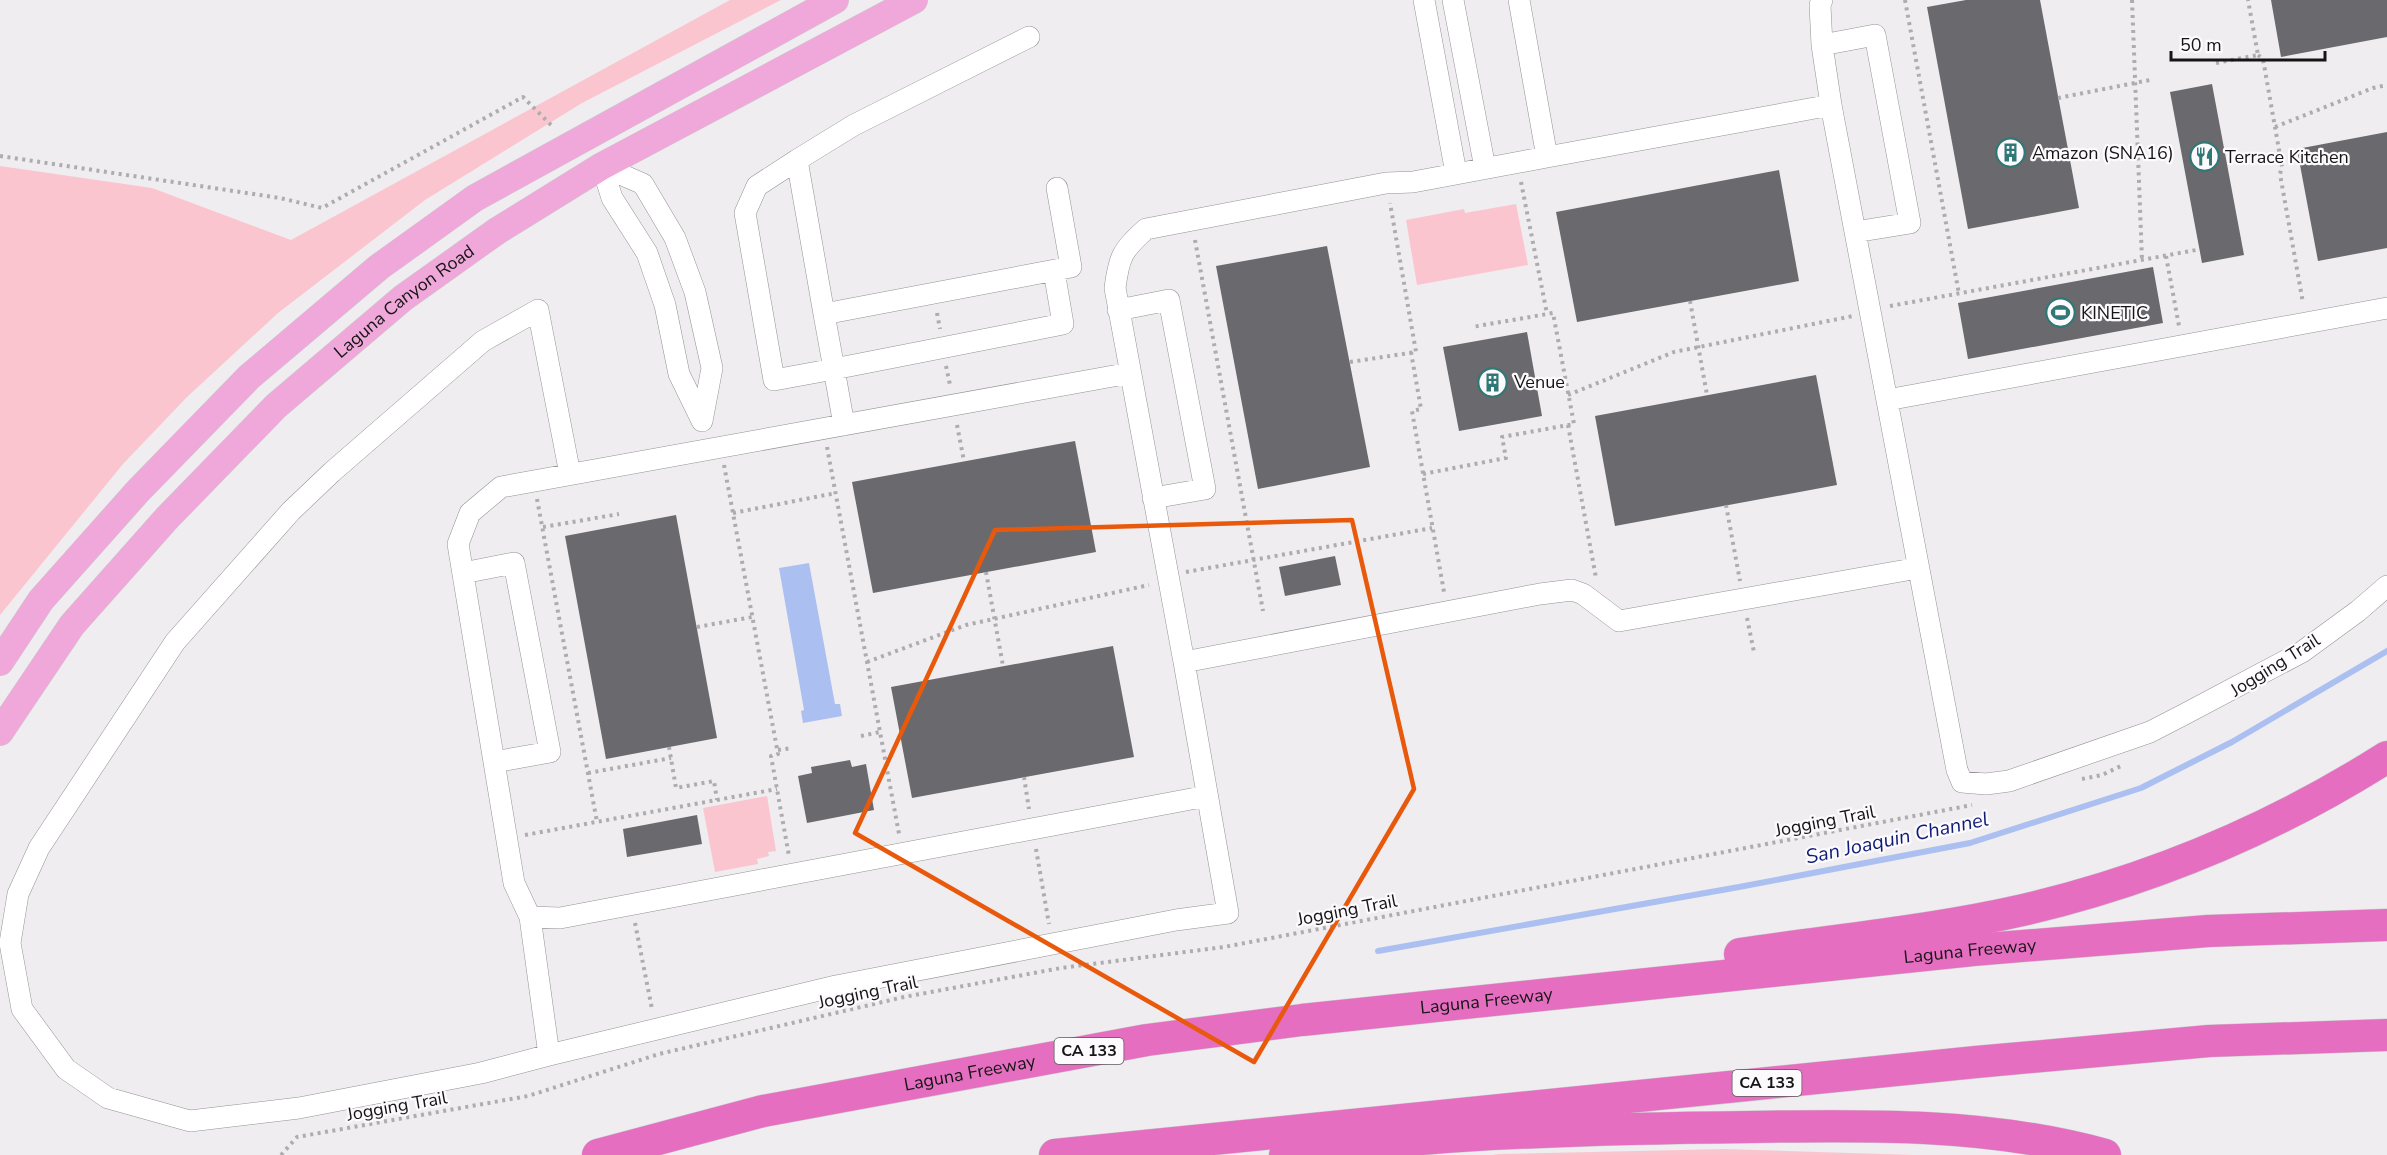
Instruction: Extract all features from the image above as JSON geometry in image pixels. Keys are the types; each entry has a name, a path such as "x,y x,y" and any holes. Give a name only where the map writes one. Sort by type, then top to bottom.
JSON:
{"highway":[{"path":"1587,991 1703,960 1973,920 2023,910 2115,885 2178,863 2287,815 2338,788 2387,757"},
{"name":"Laguna Freeway","path":"598,1155 763,1111 1147,1040 1302,1020 1973,950 2208,931 2387,925"},
{"name":"CA 133","path":"1055,1155 1999,1059 2209,1041 2387,1035"},
{"path":"1285,1155 1459,1136 1691,1127 1813,1126 1887,1126 2012,1136 2105,1155"},
{"path":"1149,1146 1181,1155"}],"main road":[{"path":"0,662 41,600 138,491 249,377 379,267 475,198 836,0"},
{"name":"Laguna Canyon Road","path":"0,732 72,625 167,518 276,406 403,298 496,231 602,166 914,0"},
{"path":"573,146 602,166"}],"lane":[{"path":"1424,0 1456,173"},
{"path":"1453,0 1485,168"},
{"path":"1519,0 1547,157"},
{"path":"1822,0 1820,4 1822,45 1831,105 1957,770 1962,782 1986,784 2009,782 2150,732 2302,652 2358,611 2387,586"},
{"path":"1822,45 1875,35 1910,223 1855,232"},
{"path":"1029,37 863,120 797,160 757,186 745,213 774,380 1063,324 1054,271"},
{"path":"570,474 538,310 483,341 332,472 291,511 175,642 39,848 18,894 10,943 22,1009 66,1070 108,1098 190,1121 310,1106 481,1073 836,986 1176,920 1228,913 1114,288 1118,260 1131,242 1146,229 1191,220 1386,183 1413,182 1831,105"},
{"path":"797,160 834,369 834,426"},
{"path":"602,166 612,198 647,253 665,305 679,374 713,448"},
{"path":"602,166 643,184 675,238 695,292 712,368 702,421"},
{"path":"824,314 1071,267 1057,188"},
{"path":"1118,310 1169,300 1205,489 1153,498"},
{"path":"1887,400 2387,308"},
{"path":"549,1055 530,917 514,883 458,544 470,513 501,487 1130,373"},
{"path":"463,573 514,563 550,752 494,762"},
{"path":"1184,662 1447,611 1572,590 1583,594 1618,621 1918,568"},
{"path":"530,917 560,918 628,906 1207,796"}],"path":[{"path":"1905,0 1959,294"},
{"path":"2132,0 2142,260"},
{"path":"2248,0 2258,56"},
{"path":"2216,63 2258,56 2263,59 2282,167 2280,174 2307,323"},
{"path":"2058,98 2150,80"},
{"path":"2275,127 2373,88 2387,86"},
{"path":"0,156 280,198 322,208 523,98 573,146"},
{"path":"1517,162 1547,314"},
{"path":"1350,362 1416,352 1386,183"},
{"path":"1191,220 1263,611"},
{"path":"1568,394 1674,352 1871,311 2196,250"},
{"path":"2166,256 2182,345"},
{"path":"933,295 964,461"},
{"path":"1690,301 1707,395"},
{"path":"1423,474 1506,458 1502,437 1574,424 1553,313 1472,327"},
{"path":"1411,352 1421,410 1412,411 1447,611"},
{"path":"1569,425 1602,608"},
{"path":"834,426 836,493 903,853"},
{"path":"713,448 733,513 778,750 778,754 771,756 793,874"},
{"path":"534,481 597,822"},
{"path":"733,513 836,493"},
{"path":"543,527 619,514"},
{"path":"867,662 966,625 1254,560 1432,528"},
{"path":"986,572 1003,666"},
{"path":"697,627 752,617"},
{"path":"861,736 880,732"},
{"path":"669,747 676,788 714,781 717,800"},
{"path":"778,750 792,747"},
{"path":"588,773 671,758"},
{"path":"2079,780 2102,775 2133,760"},
{"path":"1024,777 1053,944"},
{"path":"507,838 777,789"},
{"name":"Jogging Trail","path":"281,1155 297,1137 528,1096 659,1054 904,998 1061,968 1236,945 1974,805"},
{"path":"628,906 634,921 656,1029"}],"highlighted area":[{"path":"1352,520 1414,789 1254,1062 855,833 995,530"}],"shaded area":[{"path":"730,0 781,0 582,103 425,200 278,313 187,397 123,464 0,615 0,166 152,188 291,240"},
{"path":"1516,204 1528,265 1417,285 1406,220 1464,209 1465,213"},
{"path":"767,796 776,851 768,852 769,856 757,859 758,864 715,872 703,808"},
{"path":"1726,1149 1914,1155 1492,1155 1499,1154"}],"water":[{"path":"809,563 835,704 840,704 842,716 803,723 801,711 804,710 779,568"}],"building":[{"name":"Amazon (SNA16)","path":"1966,0 2040,0 2079,208 1968,229 1927,7"},
{"path":"2271,0 2387,0 2387,37 2281,57"},
{"name":"Terrace Kitchen","path":"2212,84 2244,255 2202,263 2170,92"},
{"path":"2387,132 2387,248 2318,261 2297,149"},
{"path":"1779,170 1799,281 1577,322 1556,212"},
{"path":"1327,246 1370,467 1258,489 1216,266"},
{"name":"KINETIC","path":"2153,267 2163,323 1968,359 1958,303"},
{"name":"Venue","path":"1527,332 1542,416 1459,431 1443,347"},
{"path":"1816,375 1837,485 1615,526 1595,416"},
{"path":"1075,441 1096,552 873,593 852,482"},
{"path":"676,515 717,738 606,759 565,536"},
{"path":"1335,556 1341,585 1285,596 1279,567"},
{"path":"1113,646 1134,757 912,798 891,687"},
{"path":"850,760 852,767 866,764 874,810 807,823 798,776 812,773 811,767"},
{"path":"697,815 702,844 627,857 623,829"}],"waterway":[{"name":"San Joaquin Channel","path":"1378,951 1739,887 1970,843 2141,788 2232,742 2387,651"}],"place":[{"name":"Amazon (SNA16)","path":"2011,153"},
{"name":"Terrace Kitchen","path":"2204,157"},
{"name":"KINETIC","path":"2060,313"},
{"name":"Venue","path":"1493,382"}]}
